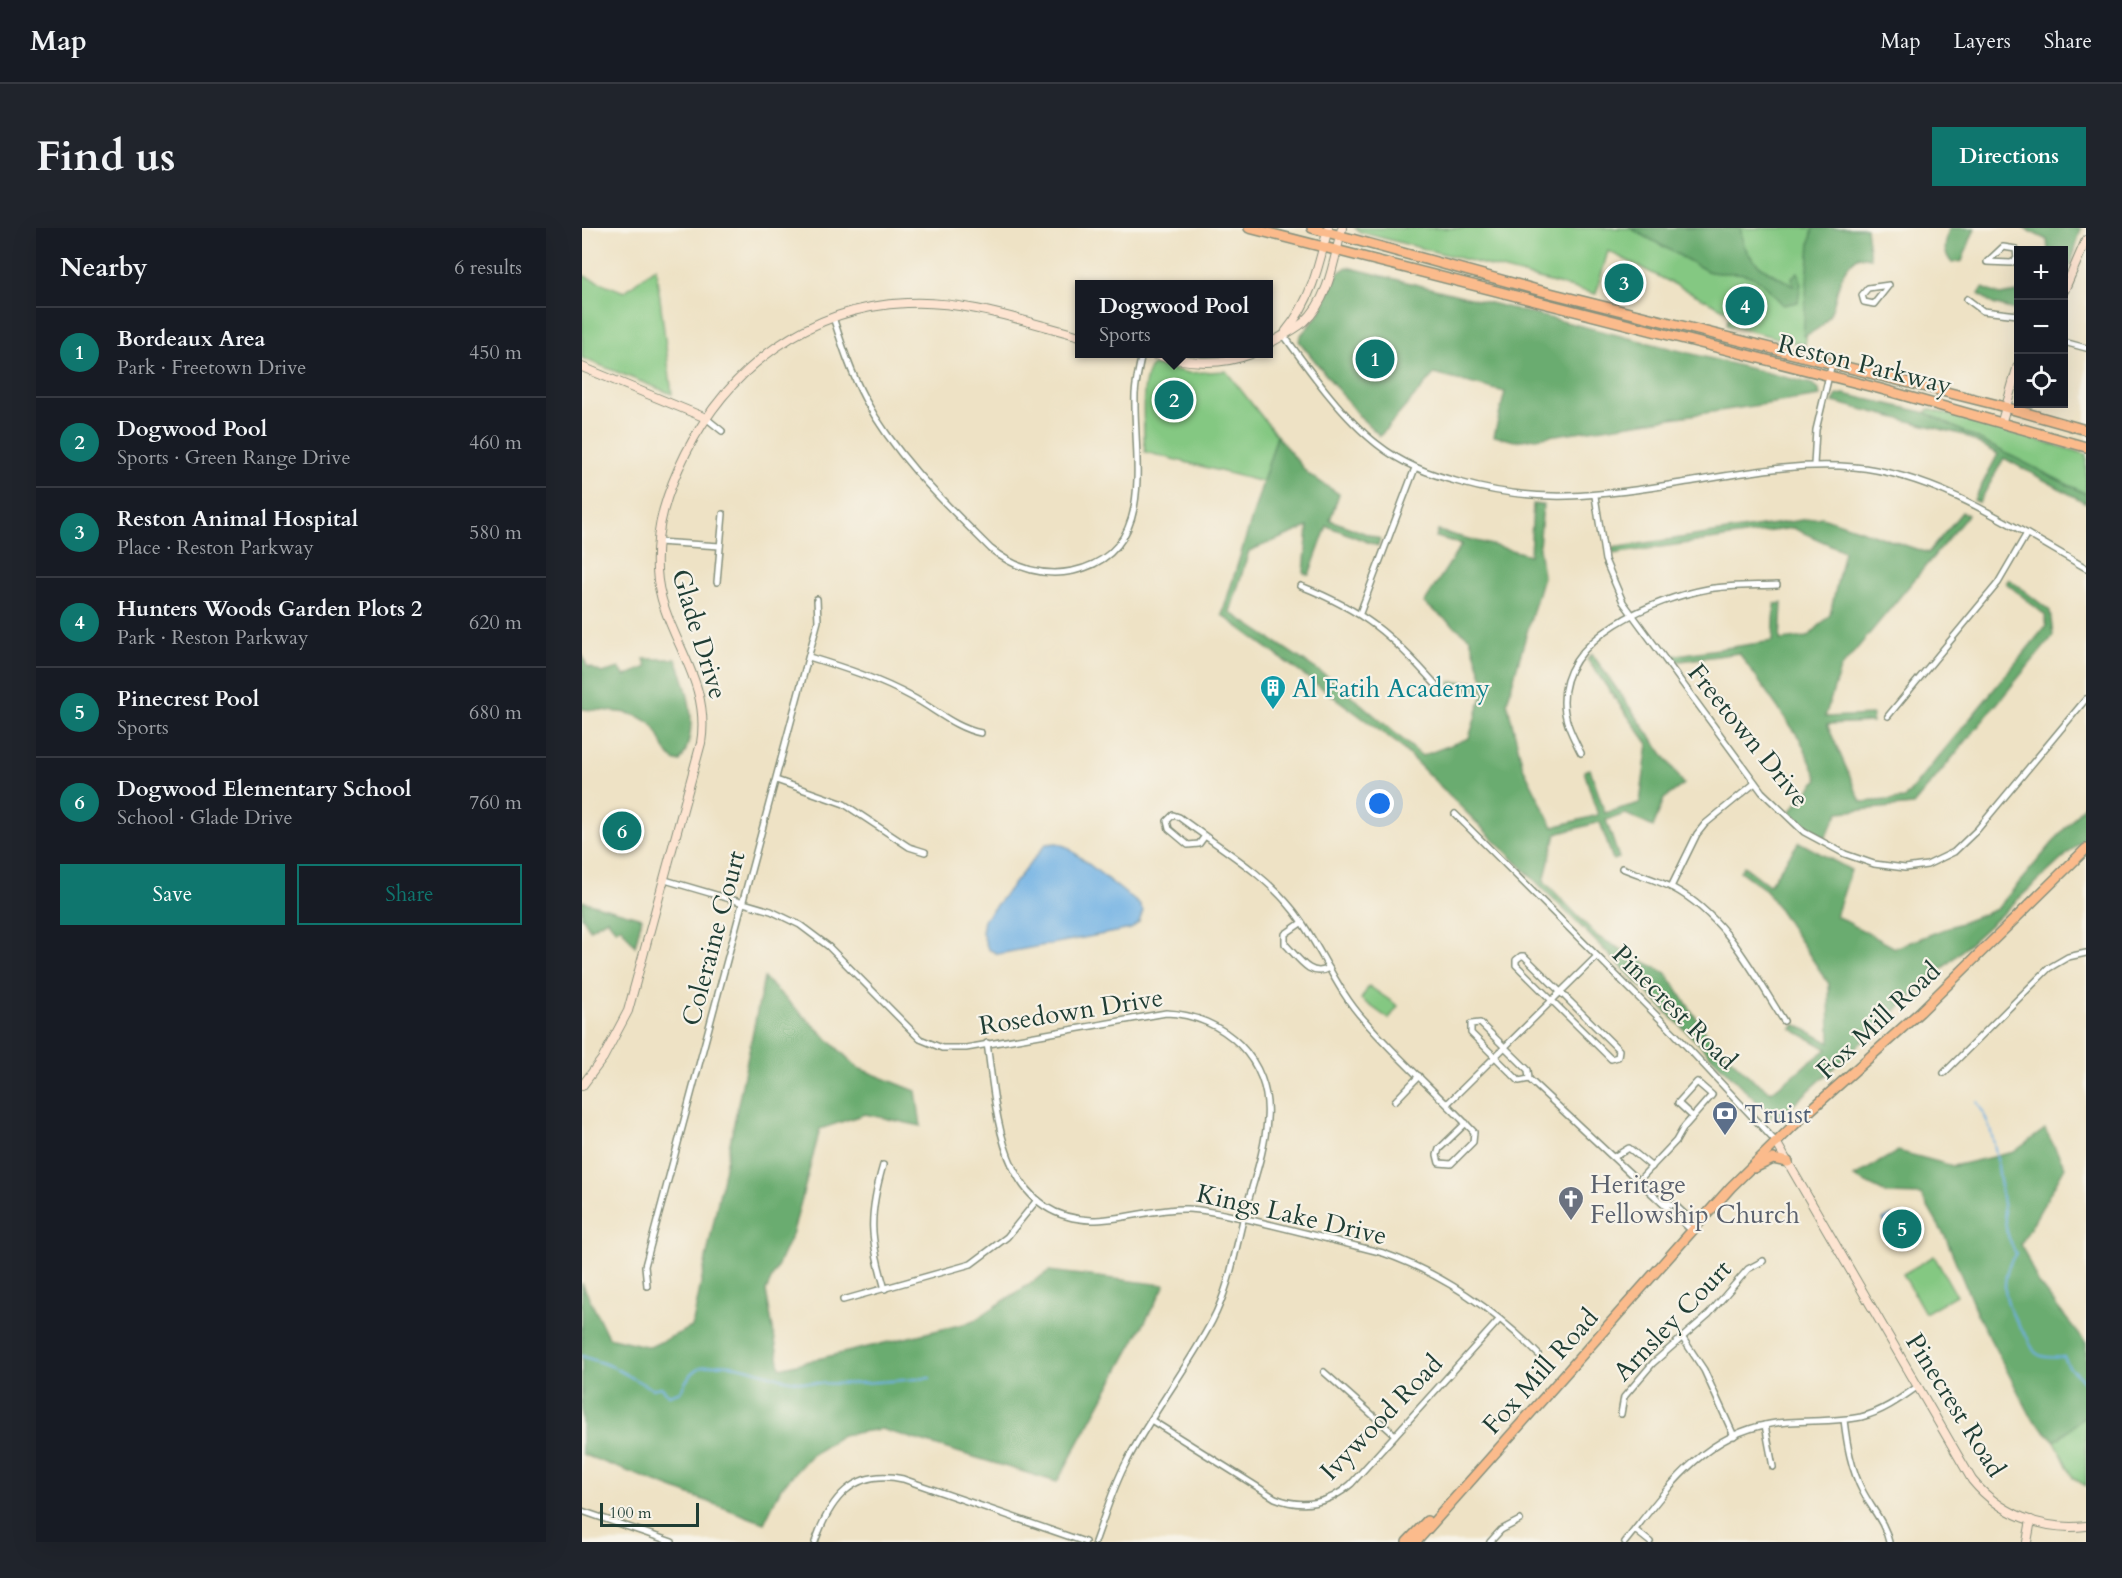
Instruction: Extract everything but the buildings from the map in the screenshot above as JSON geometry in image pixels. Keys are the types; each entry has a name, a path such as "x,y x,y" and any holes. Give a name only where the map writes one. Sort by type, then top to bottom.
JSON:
{"main road":[{"name":"Reston Parkway","path":"1249,228 1829,375 2002,421 2086,447"},
{"name":"Reston Parkway","path":"1312,228 1341,232 1534,289 1832,363 2086,430"},
{"name":"Fox Mill Road","path":"1416,1542 1744,1174 1776,1142 1920,1012 2086,849"},
{"path":"1744,1174 1773,1159 1788,1162"},
{"name":"Fox Mill Road","path":"1407,1542 1484,1464"}],"street":[{"path":"1283,334 1306,301 1327,230"},
{"path":"1273,341 1301,324 1314,310 1326,286 1341,232"},
{"path":"2068,282 2086,240"},
{"path":"2002,247 2012,247 2018,252 2015,262 1987,262 2002,247"},
{"path":"1889,285 1874,304 1864,302 1862,295 1868,288 1889,285"},
{"path":"1967,299 1983,311 2014,314"},
{"name":"Glade Drive","path":"582,1086 603,1058 628,1011 698,752 703,716 696,680 662,597 657,570 657,543 668,493 706,418 732,384 760,358 792,336 833,317 883,305 930,303 968,308 1075,335"},
{"path":"833,317 864,398 902,455 992,549 1014,564 1040,572 1063,573 1093,563 1112,549 1132,520 1138,488 1135,393 1141,358"},
{"path":"1283,334 1364,433 1390,454 1415,468 1489,491 1524,496 1595,496 1766,470 1814,465 1857,467 1911,479 1950,494 2086,568"},
{"path":"2068,343 2086,348"},
{"path":"1170,358 1208,363 1232,358"},
{"path":"1814,465 1816,430 1832,363"},
{"path":"582,367 706,418 722,430"},
{"path":"2002,421 2014,380"},
{"path":"1360,613 1415,468"},
{"name":"Freetown Drive","path":"1595,496 1605,560 1616,589 1632,615 1755,783 1791,822 1831,848 1889,867 1927,865 1941,860 1966,843 2086,699"},
{"path":"717,582 723,514"},
{"path":"1888,716 1998,583 2026,535"},
{"path":"657,543 720,546"},
{"path":"1581,753 1565,714 1564,692 1569,672 1588,645 1632,615 1691,592 1710,588 1777,585"},
{"path":"1301,586 1360,613 1390,636 1436,684"},
{"name":"Coleraine Court","path":"647,1287 645,1266 809,657 818,621 817,599"},
{"path":"809,657 843,667 895,688 962,728 981,733"},
{"path":"776,780 844,804 909,847 925,852"},
{"path":"1671,887 1697,834 1705,824 1755,783"},
{"name":"Pinecrest Road","path":"1455,814 1683,1042 1776,1142 1917,1388 1978,1486 2009,1511 2031,1520 2060,1527 2086,1526"},
{"path":"1205,836 1199,844 1188,845 1169,829 1167,821 1173,815 1179,817 1205,836 1277,892 1301,923 1363,1020 1466,1123 1475,1135 1473,1142 1451,1164 1439,1163 1437,1156 1439,1149 1466,1123"},
{"path":"1622,868 1671,887 1707,912 1722,928 1784,1021"},
{"name":"Rosedown Drive","path":"664,880 784,916 811,932 912,1032 926,1043 954,1048 1166,1013 1193,1016 1226,1031 1239,1043 1254,1063 1264,1086 1267,1102 1265,1134 1220,1306 1151,1420 1118,1481 1095,1542"},
{"path":"1301,923 1285,934 1285,944 1313,972 1321,973 1329,968"},
{"path":"1944,1073 2049,968 2068,957 2086,953"},
{"path":"1524,956 1560,991 1619,1050 1618,1057 1611,1059 1551,1000 1516,965 1517,958 1524,956"},
{"path":"1447,1104 1596,957"},
{"path":"1529,1079 1519,1081 1471,1033 1471,1024 1480,1023 1528,1070 1529,1079 1662,1202 1695,1228"},
{"name":"Kings Lake Drive","path":"987,1043 1006,1157 1016,1176 1037,1200 1061,1214 1087,1220 1187,1209 1244,1218 1406,1261 1445,1281 1499,1320 1538,1354"},
{"path":"1395,1101 1419,1076"},
{"path":"1639,1180 1676,1141 1692,1116 1712,1095 1697,1082 1678,1103 1692,1116"},
{"path":"1614,1157 1629,1148 1652,1167"},
{"path":"882,1165 871,1218 876,1259 885,1289"},
{"path":"843,1300 958,1269 982,1258 1007,1237 1037,1200"},
{"name":"Arnsley Court","path":"1621,1414 1624,1397 1639,1378 1724,1298 1748,1269 1763,1261"},
{"name":"Ivywood Road","path":"1151,1420 1275,1498 1295,1504 1314,1503 1340,1492 1395,1436 1499,1320"},
{"path":"1682,1337 1704,1370 1734,1436"},
{"path":"1324,1372 1395,1436"},
{"path":"1625,1542 1691,1463 1734,1436 1765,1425 1844,1420 1875,1412 1917,1388"},
{"path":"1844,1420 1853,1467 1864,1495 1884,1525 1889,1542"},
{"path":"1765,1425 1773,1467"},
{"path":"815,1542 826,1513 841,1494 860,1482 882,1477 903,1479 1085,1542"},
{"path":"582,1511 672,1542"},
{"path":"1490,1542 1501,1530 1520,1520"},
{"path":"2027,1542 2031,1520"},
{"path":"1635,1530 1650,1542"}],"green space":[{"path":"1355,228 1822,228 1805,345 1727,325 1729,315 1726,310 1608,251 1596,294 1360,232"},
{"path":"1630,228 1741,228 1746,249 1758,264 1793,285 1792,277 1798,272 1801,283 1798,302 1783,305 1755,278 1740,273 1707,271"},
{"path":"1813,228 1866,228 1870,258 1859,256 1848,265 1838,287 1832,310 1826,320 1817,329 1803,336 1810,243"},
{"path":"1949,228 1975,228 1962,261 1952,263 1946,254"},
{"path":"2023,228 2081,228 2068,269 2068,246 2048,246 2047,240"},
{"path":"656,267 672,394 582,358 582,275 624,292"},
{"path":"1347,267 1812,384 1819,390 1820,396 1515,441 1494,436 1505,392 1434,374 1380,436 1359,416 1299,341 1301,335 1319,314 1338,273"},
{"path":"1983,288 2000,295 2014,293 2014,310 1993,304 1979,294"},
{"path":"1153,365 1189,373 1226,371 1277,436 1263,482 1145,452 1144,392 1149,371"},
{"path":"1844,394 1927,413 2086,494 2086,503 2004,458 1979,503 1974,500 1998,454 1964,435 1833,402 1837,395"},
{"path":"1928,409 2086,454 2086,494 1963,432 1925,418"},
{"path":"1277,436 1308,474 1339,494 1330,520 1380,539 1378,546 1327,526 1309,575 1304,573 1308,527 1249,551 1230,612 1334,681 1422,756 1469,738 1484,690 1450,688 1450,682 1484,682 1470,638 1424,603 1462,544 1436,537 1438,531 1530,555 1533,504 1543,505 1539,547 1543,576 1507,702 1523,767 1553,827 1598,815 1584,771 1590,769 1605,813 1640,803 1648,744 1587,659 1592,654 1684,784 1664,799 1653,827 1626,814 1606,820 1619,858 1613,860 1600,822 1556,834 1544,881 1598,937 1666,973 1709,1037 1752,1079 1771,1092 1827,1049 1792,1029 1795,1024 1830,1043 1829,984 1766,890 1740,871 1744,866 1769,885 1799,842 1851,870 1836,916 1895,948 1997,909 2086,803 2086,837 1781,1116 1773,1118 1398,744 1222,615"},
{"path":"1962,512 1968,515 1840,669 1825,717 1873,715 1872,722 1827,724 1861,802 1904,799 2046,626 2045,615 2006,583 2009,579 2050,611 2053,636 1913,805 1839,812 1824,839 1789,813 1818,779 1800,739 1739,653 1674,662 1670,656 1773,641 1775,604 1782,603 1780,640 1808,637 1830,615 1844,551 1793,528 1613,554 1611,548 1822,517 1928,553"},
{"path":"582,654 587,666 602,673 619,668 625,676 647,667 644,659 676,659 688,697 691,724 690,737 680,762 669,756 658,733 650,723 642,718 617,712 582,709"},
{"path":"582,901 642,918 635,946 621,927 616,930 607,919 590,929 582,916"},
{"path":"764,978 858,1068 916,1091 921,1126 865,1114 820,1129 793,1232 766,1291 780,1368 972,1322 1049,1271 1165,1285 1057,1482 881,1429 842,1435 810,1456 781,1488 764,1523 582,1454 582,1283 608,1337 650,1347 692,1327"},
{"path":"1369,986 1398,1006 1389,1019 1361,999"},
{"path":"2045,1129 2065,1167 2021,1244 2038,1283 2086,1343 2086,1415 2055,1441 2032,1418 1977,1314 1946,1238 1921,1195 1888,1194 1854,1177 1898,1151 1953,1166 2014,1152"},
{"path":"1934,1256 1956,1295 1925,1313 1903,1274"},
{"path":"2086,1415 2086,1486 2073,1478 2055,1441"}],"water":[{"path":"1057,843 1067,847 1140,905 1143,911 1139,922 1131,929 998,954 988,949 982,933 984,920 1046,844"},
{"path":"1892,1215 1897,1224 1909,1217 1921,1237 1912,1243 1906,1234 1894,1240 1883,1220"}],"waterway":[{"path":"1977,1102 1993,1138 2006,1229 2016,1253 2006,1275 2005,1286 2009,1307 2035,1352 2046,1357 2064,1357 2069,1367 2086,1383"},
{"path":"582,1356 611,1366 652,1389 661,1387 669,1395 681,1391 697,1369 718,1364 813,1383 863,1383 930,1378"}],"place":[{"name":"Reston Animal Hospital","path":"1624,283"},
{"name":"Hunters Woods Garden Plots 2","path":"1745,306"},
{"name":"Bordeaux Area","path":"1375,359"},
{"name":"Dogwood Pool","path":"1174,400"},
{"name":"Al Fatih Academy","path":"1273,711"},
{"name":"Dogwood Elementary School","path":"622,831"},
{"name":"Truist","path":"1725,1137"},
{"name":"Heritage Fellowship Church","path":"1571,1222"},
{"name":"Pinecrest Pool","path":"1902,1229"}]}
